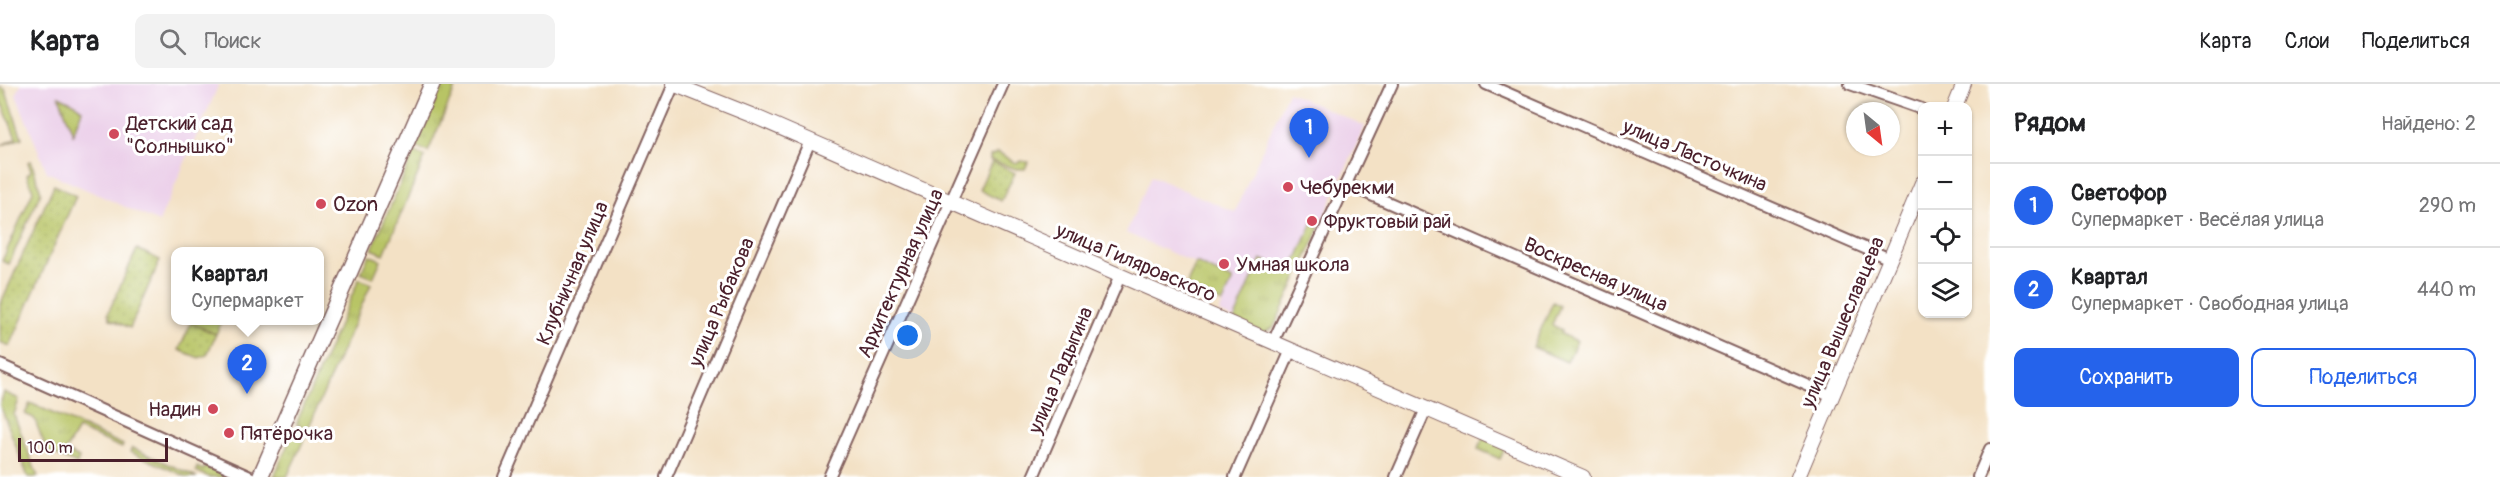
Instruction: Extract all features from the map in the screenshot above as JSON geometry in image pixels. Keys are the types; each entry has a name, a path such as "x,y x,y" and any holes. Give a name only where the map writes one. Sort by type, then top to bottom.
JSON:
{"main road":[{"path":"260,477 432,84"}],"street":[{"name":"улица Гиляровского","path":"674,84 1273,342 1562,473 1583,477"},
{"name":"Клубничная улица","path":"504,477 674,84"},
{"name":"Архитектурная улица","path":"829,477 1003,84"},
{"path":"1273,342 1392,84"},
{"name":"улица Ласточкина","path":"1486,84 1890,259"},
{"path":"1850,84 1918,108"},
{"path":"1957,102 1965,84"},
{"name":"улица Рыбакова","path":"666,477 810,141"},
{"name":"Воскресная улица","path":"1346,184 1832,396"},
{"name":"улица Вышеславцева","path":"1798,477 1918,195"},
{"name":"улица Ладыгина","path":"1033,477 1120,276"},
{"path":"1235,477 1291,350"},
{"path":"0,365 250,477"},
{"path":"1396,477 1425,409"},
{"path":"1978,477 1990,449"}],"shaded area":[{"name":"Детский сад \"Солнышко\"","path":"21,84 219,84 159,222 47,172 16,95"},
{"path":"1288,92 1365,126 1272,329 1268,332 1219,313 1233,280 1126,233 1151,176 1235,212"}],"green space":[{"path":"443,84 456,86 428,152 416,147"},
{"path":"0,87 5,89 22,138 0,146 16,138 0,99"},
{"path":"59,96 76,104 82,110 73,134"},
{"path":"414,152 425,157 384,254 372,249"},
{"path":"998,152 1015,163 1028,162 1025,169 1016,169 990,160 990,156"},
{"path":"31,161 41,192 9,264 2,261 33,191 27,175 31,171 28,162"},
{"path":"992,161 1015,173 1001,201 979,190"},
{"path":"54,185 76,196 10,346 0,342 0,305"},
{"path":"1313,222 1320,228 1274,327 1264,333 1234,320 1261,259 1291,272"},
{"path":"137,249 160,260 130,328 110,319 108,313"},
{"path":"369,255 381,260 373,278 361,273"},
{"path":"1196,263 1233,280 1223,303 1188,288 1188,281"},
{"path":"359,279 371,284 308,429 296,424"},
{"path":"1553,302 1560,306 1552,325 1562,330 1561,334 1577,341 1567,362 1533,347"},
{"path":"190,325 216,334 207,355 199,358 179,350"},
{"path":"196,325 220,325 216,334"},
{"path":"4,392 19,399 14,415 38,477 28,477 0,405"},
{"path":"30,403 123,445 122,448 78,429 65,451 79,458 77,464 47,451 34,418 25,414"},
{"path":"294,430 306,435 287,477 274,477"},
{"path":"1483,438 1505,448 1500,459 1478,449"},
{"path":"132,448 197,477 187,477 130,452"},
{"path":"208,464 226,472 223,477 209,477 196,471 197,467 203,470"}],"place":[{"name":"Детский сад \"Солнышко\"","path":"114,134"},
{"name":"Светофор","path":"1309,158"},
{"name":"Чебурекми","path":"1288,187"},
{"name":"Ozon","path":"321,204"},
{"name":"Фруктовый рай","path":"1312,221"},
{"name":"Умная школа","path":"1224,264"},
{"name":"Квартал","path":"247,394"},
{"name":"Надин","path":"213,409"},
{"name":"Пятёрочка","path":"229,433"}]}
